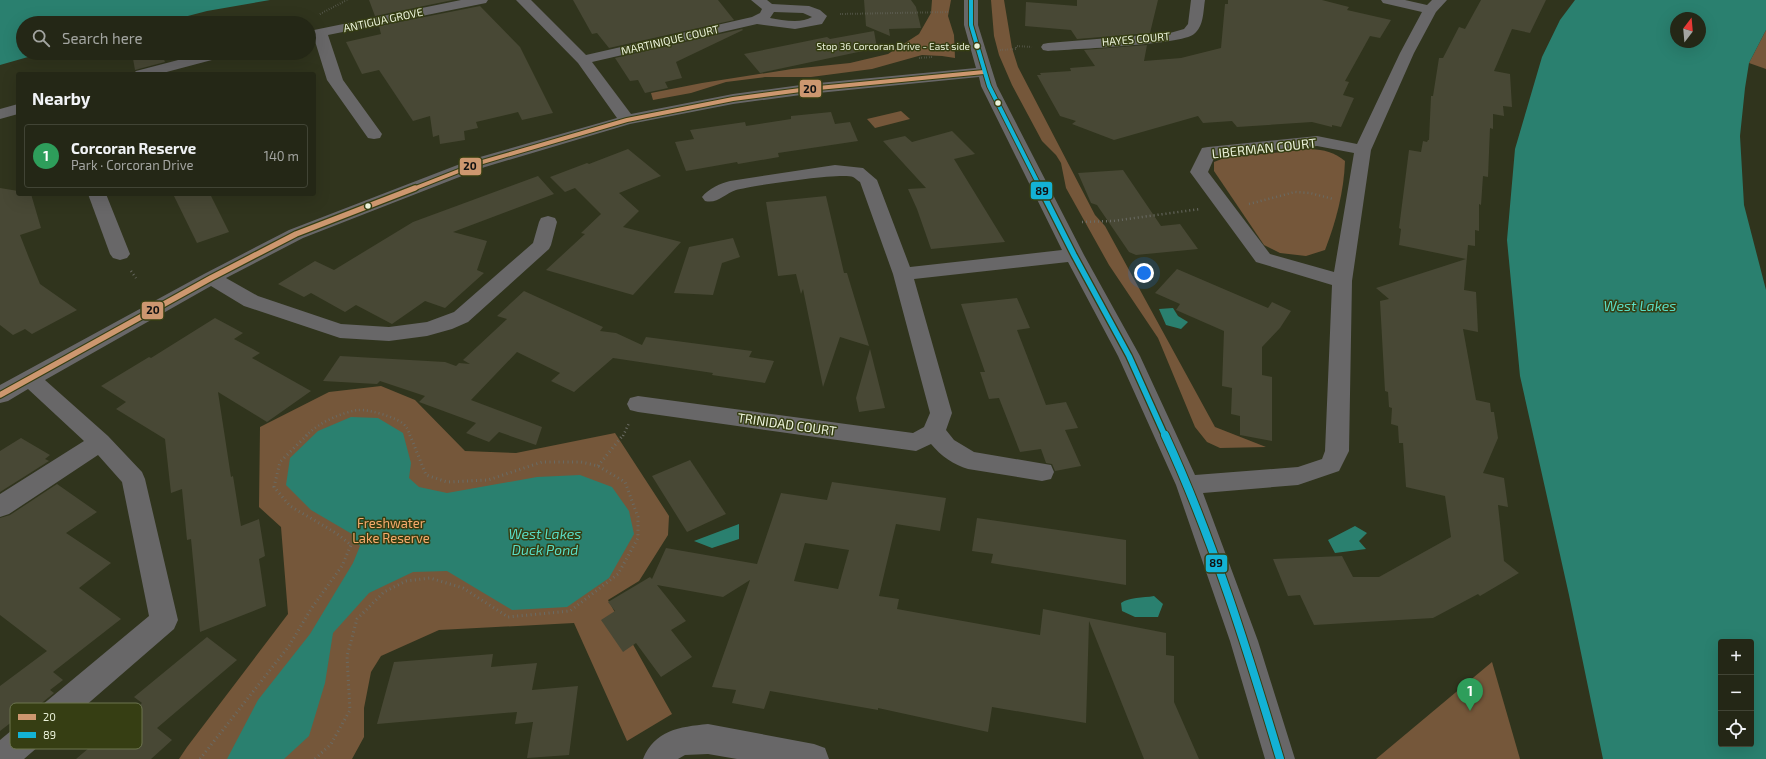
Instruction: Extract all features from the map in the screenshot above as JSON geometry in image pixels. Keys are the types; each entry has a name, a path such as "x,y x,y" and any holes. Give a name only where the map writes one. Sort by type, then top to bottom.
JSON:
{"street":[{"name":"ANTIGUA GROVE","path":"316,34 481,0"},
{"path":"523,0 583,60 627,120"},
{"path":"971,0 972,25 989,86 1074,255 1129,356 1188,486 1244,642 1280,759"},
{"name":"HAYES COURT","path":"1048,47 1171,36 1189,32 1195,24 1198,0"},
{"path":"1188,486 1298,476 1331,465 1338,451 1342,281 1363,150 1407,53 1435,5 1388,0"},
{"path":"763,4 800,9 816,13 820,16"},
{"path":"757,20 768,12 763,4"},
{"name":"MARTINIQUE COURT","path":"583,60 757,20 807,25 817,21 820,16"},
{"path":"316,36 335,80 374,134"},
{"path":"149,72 195,60"},
{"path":"0,395 211,278 296,234 402,191 479,163 627,120 733,99 808,89 984,72"},
{"path":"0,114 16,110"},
{"name":"LIBERMAN COURT","path":"1342,281 1263,258 1198,172 1208,152 1317,141 1363,150"},
{"path":"710,197 730,186 835,170 857,172 868,180 903,274 941,413 934,432 946,446 968,460 1042,472"},
{"path":"98,196 120,254"},
{"path":"211,278 251,301 340,331 389,334 427,329 445,324 461,317 542,245 548,222"},
{"path":"903,274 1074,255"},
{"path":"29,378 100,442 133,479 164,620 67,703"},
{"name":"TRINIDAD COURT","path":"638,404 916,442 934,432"},
{"path":"0,507 100,442"},
{"path":"658,759 666,749 683,741 708,739 814,759"},
{"path":"1,759 13,749"}],"path":[{"path":"820,16 950,12"},
{"path":"994,50 1016,49 1016,46 1048,47"},
{"path":"1082,222 1113,221 1222,205 1259,203 1296,192 1308,193 1355,204"},
{"path":"598,466 624,434 638,404"},
{"path":"200,759 289,646 311,610 342,566 351,545 336,533 290,506 274,487 280,462 312,429 334,418 359,410 386,415 406,426 426,475 447,482 488,480 542,462 581,462 598,466 625,482 638,517 638,538 618,574 570,611 508,617 463,588 430,578 406,581 384,592 357,619 347,656 350,710 331,744 315,759"}],"green space":[{"path":"932,0 951,0 948,16 954,35 955,58 922,55 872,69 811,77 765,77 726,82 691,93 653,100 651,93 702,83 792,69 850,63 888,54 919,34 931,13"},
{"path":"991,0 1004,0 1012,48 1018,67 1095,215 1105,226 1215,427 1266,447 1220,448 1207,442 1195,427 1158,338 1109,265 1066,188 1061,163 1056,155 1042,141 1012,85 999,55 994,36"},
{"path":"1766,30 1766,69 1749,63"},
{"path":"901,111 910,119 875,128 867,119"},
{"path":"1311,149 1329,152 1337,155 1345,161 1341,195 1333,228 1325,250 1306,256 1280,253 1264,245 1214,171 1214,162 1224,158"},
{"name":"Freshwater Lake Reserve","path":"381,386 415,400 465,451 516,453 615,433 669,516 668,535 639,581 608,600 672,714 627,741 574,623 439,630 381,656 371,672 364,708 364,737 352,759 179,759 288,614 281,527 259,507 260,427 329,392"},
{"path":"1492,662 1520,759 1376,759"}],"water":[{"path":"0,0 270,0 207,11 188,16 16,16 16,60 18,60 0,65"},
{"name":"West Lakes","path":"1575,0 1766,0 1766,30 1749,63 1740,136 1744,205 1766,290 1766,759 1603,759 1569,595 1520,376 1507,240 1515,149 1542,57 1560,20"},
{"path":"1173,308 1178,316 1188,322 1181,329 1166,325 1159,309"},
{"name":"West Lakes Duck Pond","path":"351,417 378,418 403,433 411,463 409,478 419,487 447,493 537,477 580,475 612,487 629,511 634,534 609,578 567,607 512,610 447,571 413,572 369,593 333,633 325,683 309,736 284,759 227,759 258,700 310,634 353,563 360,546 352,534 311,510 286,485 290,458 318,431"},
{"path":"739,524 739,539 712,548 694,541"},
{"path":"1355,526 1367,533 1359,541 1366,549 1335,553 1328,540"},
{"path":"1154,596 1163,604 1158,617 1135,617 1122,611 1121,603 1124,601"}],"building":[{"path":"369,0 453,0 375,16"},
{"path":"573,0 718,0 734,20 609,48 597,33 592,34"},
{"path":"864,0 911,0 916,7 921,28 889,29 890,36 866,26"},
{"path":"1077,0 1158,0 1150,33 1077,39 1071,30 1025,26 1026,2 1077,6"},
{"path":"1228,0 1322,0 1349,7 1347,10 1391,20 1380,38 1370,36 1345,81 1349,82 1343,95 1354,98 1341,127 1332,125 1332,127 1312,122 1237,127 1232,121 1203,123 1198,116 1114,140 1072,124 1076,121 1060,116 1037,75 1041,75 1040,73 1071,71 1070,68 1095,66 1084,50 1147,45 1144,61 1181,58 1221,48 1225,4 1228,4"},
{"path":"1481,0 1546,0 1530,33 1512,29 1494,71 1510,74 1512,107 1503,106 1504,116 1493,114 1493,129 1490,128 1488,177 1483,176 1481,205 1479,204 1479,231 1475,230 1475,246 1468,245 1464,290 1476,292 1478,332 1463,329 1476,400 1490,403 1491,412 1494,412 1498,438 1483,473 1504,478 1508,507 1498,505 1504,561 1519,573 1480,596 1478,594 1433,618 1314,625 1300,595 1288,596 1273,559 1342,556 1353,577 1379,577 1451,537 1445,496 1406,487 1403,443 1399,443 1398,426 1391,424 1392,408 1389,407 1388,392 1385,391 1380,301 1389,299 1376,288 1466,259 1399,245 1401,229 1399,228 1409,150 1421,152 1423,141 1427,142 1429,140 1431,96 1433,96 1439,58 1443,58 1459,27 1465,29"},
{"path":"480,6 520,47 553,113 522,120 518,112 476,122 478,128 464,131 465,140 440,144 439,135 433,137 430,116 413,121 379,70 362,74 346,42 381,34 379,26"},
{"path":"743,30 676,62 682,78 665,82 668,88 645,93 638,80 630,81 615,58"},
{"path":"874,31 877,48 760,73 744,54 827,37 830,39"},
{"path":"133,60 164,60 165,62 135,70"},
{"path":"831,112 835,124 850,122 858,141 778,153 779,157 738,164 737,162 686,171 675,142 694,139 690,130 745,122 746,126 791,119 791,116"},
{"path":"952,131 975,154 954,159 1005,242 931,249 917,209 908,189 926,188 883,141 905,136 912,142"},
{"path":"628,149 661,176 619,193 639,211 623,227 681,242 633,295 546,270 585,234 581,233 601,214 575,188 565,192 550,177"},
{"path":"1123,170 1161,226 1180,224 1198,249 1136,255 1129,252 1097,205 1091,203 1078,173"},
{"path":"538,176 554,194 453,232 487,241 477,270 484,273 445,308 425,301 392,324 356,305 345,312 311,293 304,297 278,284 315,261 334,270 413,222"},
{"path":"0,188 16,191 16,196 32,196 41,228 20,235 29,258 40,284 77,310 32,334 25,329 13,335 0,325"},
{"path":"174,196 211,196 229,232 197,243"},
{"path":"826,196 844,273 847,273 869,346 840,337 823,387 803,289 801,294 796,274 778,276 766,202"},
{"path":"733,238 740,257 722,263 713,295 674,293 689,247"},
{"path":"1177,269 1268,308 1272,302 1291,311 1280,328 1262,347 1262,375 1272,377 1272,441 1240,435 1240,416 1231,414 1232,388 1222,386 1224,331 1176,310 1180,304 1155,293"},
{"path":"524,291 603,327 600,331 616,333 642,345 646,337 752,351 749,357 774,361 765,383 712,375 713,373 613,358 574,392 551,381 560,373 517,352 471,400 542,427 536,445 499,432 489,442 466,433 476,423 419,402 425,396 380,381 377,384 323,381 340,356 445,362 456,366 459,363 470,364 463,360 507,319 497,316"},
{"path":"1017,298 1030,328 1017,330 1046,405 1066,402 1078,428 1065,430 1081,466 1055,471 1052,464 1046,463 1041,449 1020,452 999,398 989,399 980,372 985,372 961,304"},
{"path":"215,318 243,333 234,339 260,353 252,358 311,391 267,422 218,392 231,477 233,476 241,526 259,519 265,556 259,559 266,606 200,632 191,539 187,540 182,489 171,493 165,439 116,409 126,402 101,386 149,357 151,358"},
{"path":"870,349 885,408 859,412 856,398"},
{"path":"21,438 50,455 45,459 49,461 0,492 0,451"},
{"path":"690,460 726,514 687,532 652,476"},
{"path":"832,482 946,498 940,531 896,524 879,596 899,599 897,609 1040,635 1043,609 1166,633 1166,655 1174,656 1174,702 1199,759 1144,759 1089,621 1086,723 992,707 988,732 878,708 878,710 770,691 764,709 732,703 736,690 712,687 750,580 723,597 657,585 686,621 671,630 692,657 661,677 636,643 623,652 601,620 615,611 608,602 650,577 652,579 666,548 757,564 781,493 827,500","holes":["805,543 849,550 838,589 794,581"]},
{"path":"57,484 97,512 66,533 111,563 79,588 121,619 53,672 63,680 50,690 54,693 42,703 10,703 10,723 0,731 0,686 47,651 0,615 0,518 10,515"},
{"path":"977,518 1126,540 1126,585 991,563 993,554 972,551"},
{"path":"207,637 237,660 157,728 172,740 151,759 76,759 88,749 142,749 142,703 134,697"},
{"path":"493,654 491,667 537,663 532,690 578,686 569,755 527,758 533,722 515,724 517,712 377,724 394,662"}],"transit line":[{"name":"89","path":"971,0 971,25 989,86 1074,255 1129,356 1188,485 1244,641 1280,759"},
{"name":"20","path":"0,395 211,278 296,234 479,163 627,120 733,99 808,89 984,72"}],"place":[{"name":"Stop 36 Corcoran Drive - East side","path":"977,46"},
{"name":"Corcoran Reserve","path":"1470,711"}]}
